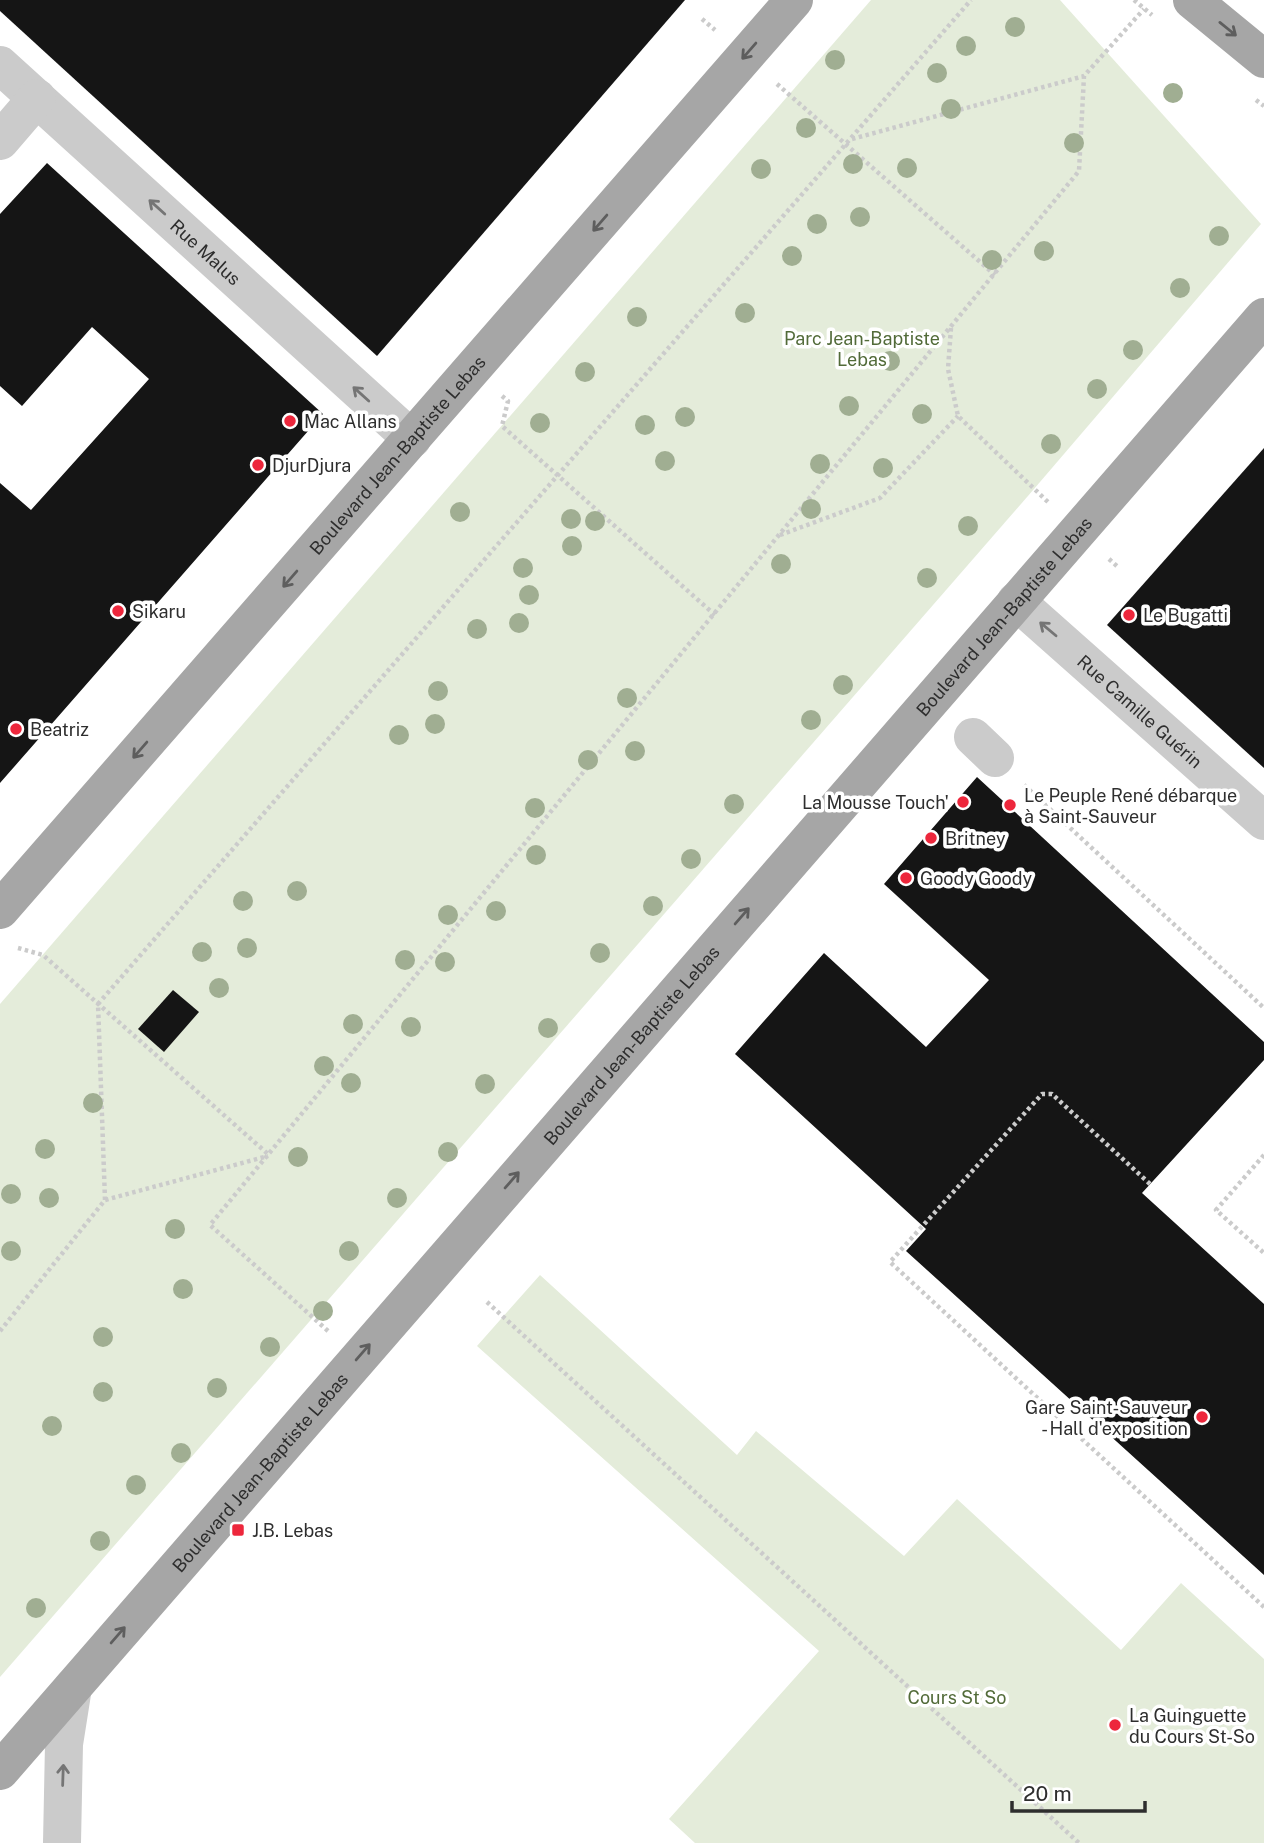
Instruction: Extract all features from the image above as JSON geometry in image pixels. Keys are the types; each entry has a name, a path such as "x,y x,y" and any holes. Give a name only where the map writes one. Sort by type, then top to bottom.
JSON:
{"main road":[{"name":"Boulevard Jean-Baptiste Lebas","path":"3,901 412,439 794,0"},
{"path":"1192,0 1264,59"},
{"name":"Boulevard Jean-Baptiste Lebas","path":"0,1771 1264,317"}],"street":[{"name":"Rue Malus","path":"0,65 412,439"},
{"path":"0,141 37,98"},
{"name":"Rue Camille Guérin","path":"1016,601 1264,821"},
{"path":"62,1843 64,1744 73,1687"}],"path":[{"path":"105,1200 98,1004 971,0"},
{"path":"851,140 1084,76 1144,9"},
{"path":"702,19 995,275"},
{"path":"337,1340 210,1225 1079,171 1084,76"},
{"path":"951,327 948,369 958,416 1078,530"},
{"path":"497,393 508,401 502,426 715,615"},
{"path":"779,536 880,498 958,416"},
{"path":"984,748 1264,1008"},
{"path":"11,946 43,955 269,1155"},
{"path":"1150,1184 1052,1094 1042,1094 890,1262 1264,1607"},
{"path":"0,1331 105,1200 269,1155"},
{"path":"1264,1155 1216,1210 1264,1253"},
{"path":"487,1301 1079,1843"}],"green space":[{"name":"Parc Jean-Baptiste Lebas","path":"871,0 1060,0 1261,224 1034,489 0,1677 0,1004"},
{"name":"Cours St So","path":"540,1275 737,1455 756,1431 904,1556 957,1499 1121,1650 1181,1583 1264,1659 1264,1843 695,1843 669,1819 819,1651 477,1346"}],"building":[{"path":"0,0 685,0 377,356 0,11"},
{"path":"47,163 323,414 0,783 0,483 31,510 149,379 92,327 22,406 0,386 0,214"},
{"path":"1264,448 1264,768 1107,625"},
{"path":"977,777 1264,1042 1264,1060 1142,1193 1264,1304 1264,1575 906,1251 926,1229 735,1054 824,953 926,1047 989,980 884,884"},
{"path":"173,990 199,1012 164,1052 138,1029"}],"place":[{"name":"Mac Allans","path":"290,421"},
{"name":"DjurDjura","path":"258,465"},
{"name":"Sikaru","path":"118,611"},
{"name":"Le Bugatti","path":"1129,615"},
{"name":"Beatriz","path":"16,729"},
{"name":"La Mousse Touch'","path":"963,802"},
{"name":"Le Peuple René débarque à Saint-Sauveur","path":"1010,805"},
{"name":"Britney","path":"931,838"},
{"name":"Goody Goody","path":"906,878"},
{"name":"Gare Saint-Sauveur - Hall d'exposition","path":"1202,1417"},
{"name":"J.B. Lebas","path":"238,1530"},
{"name":"La Guinguette du Cours St-So","path":"1115,1725"}]}
